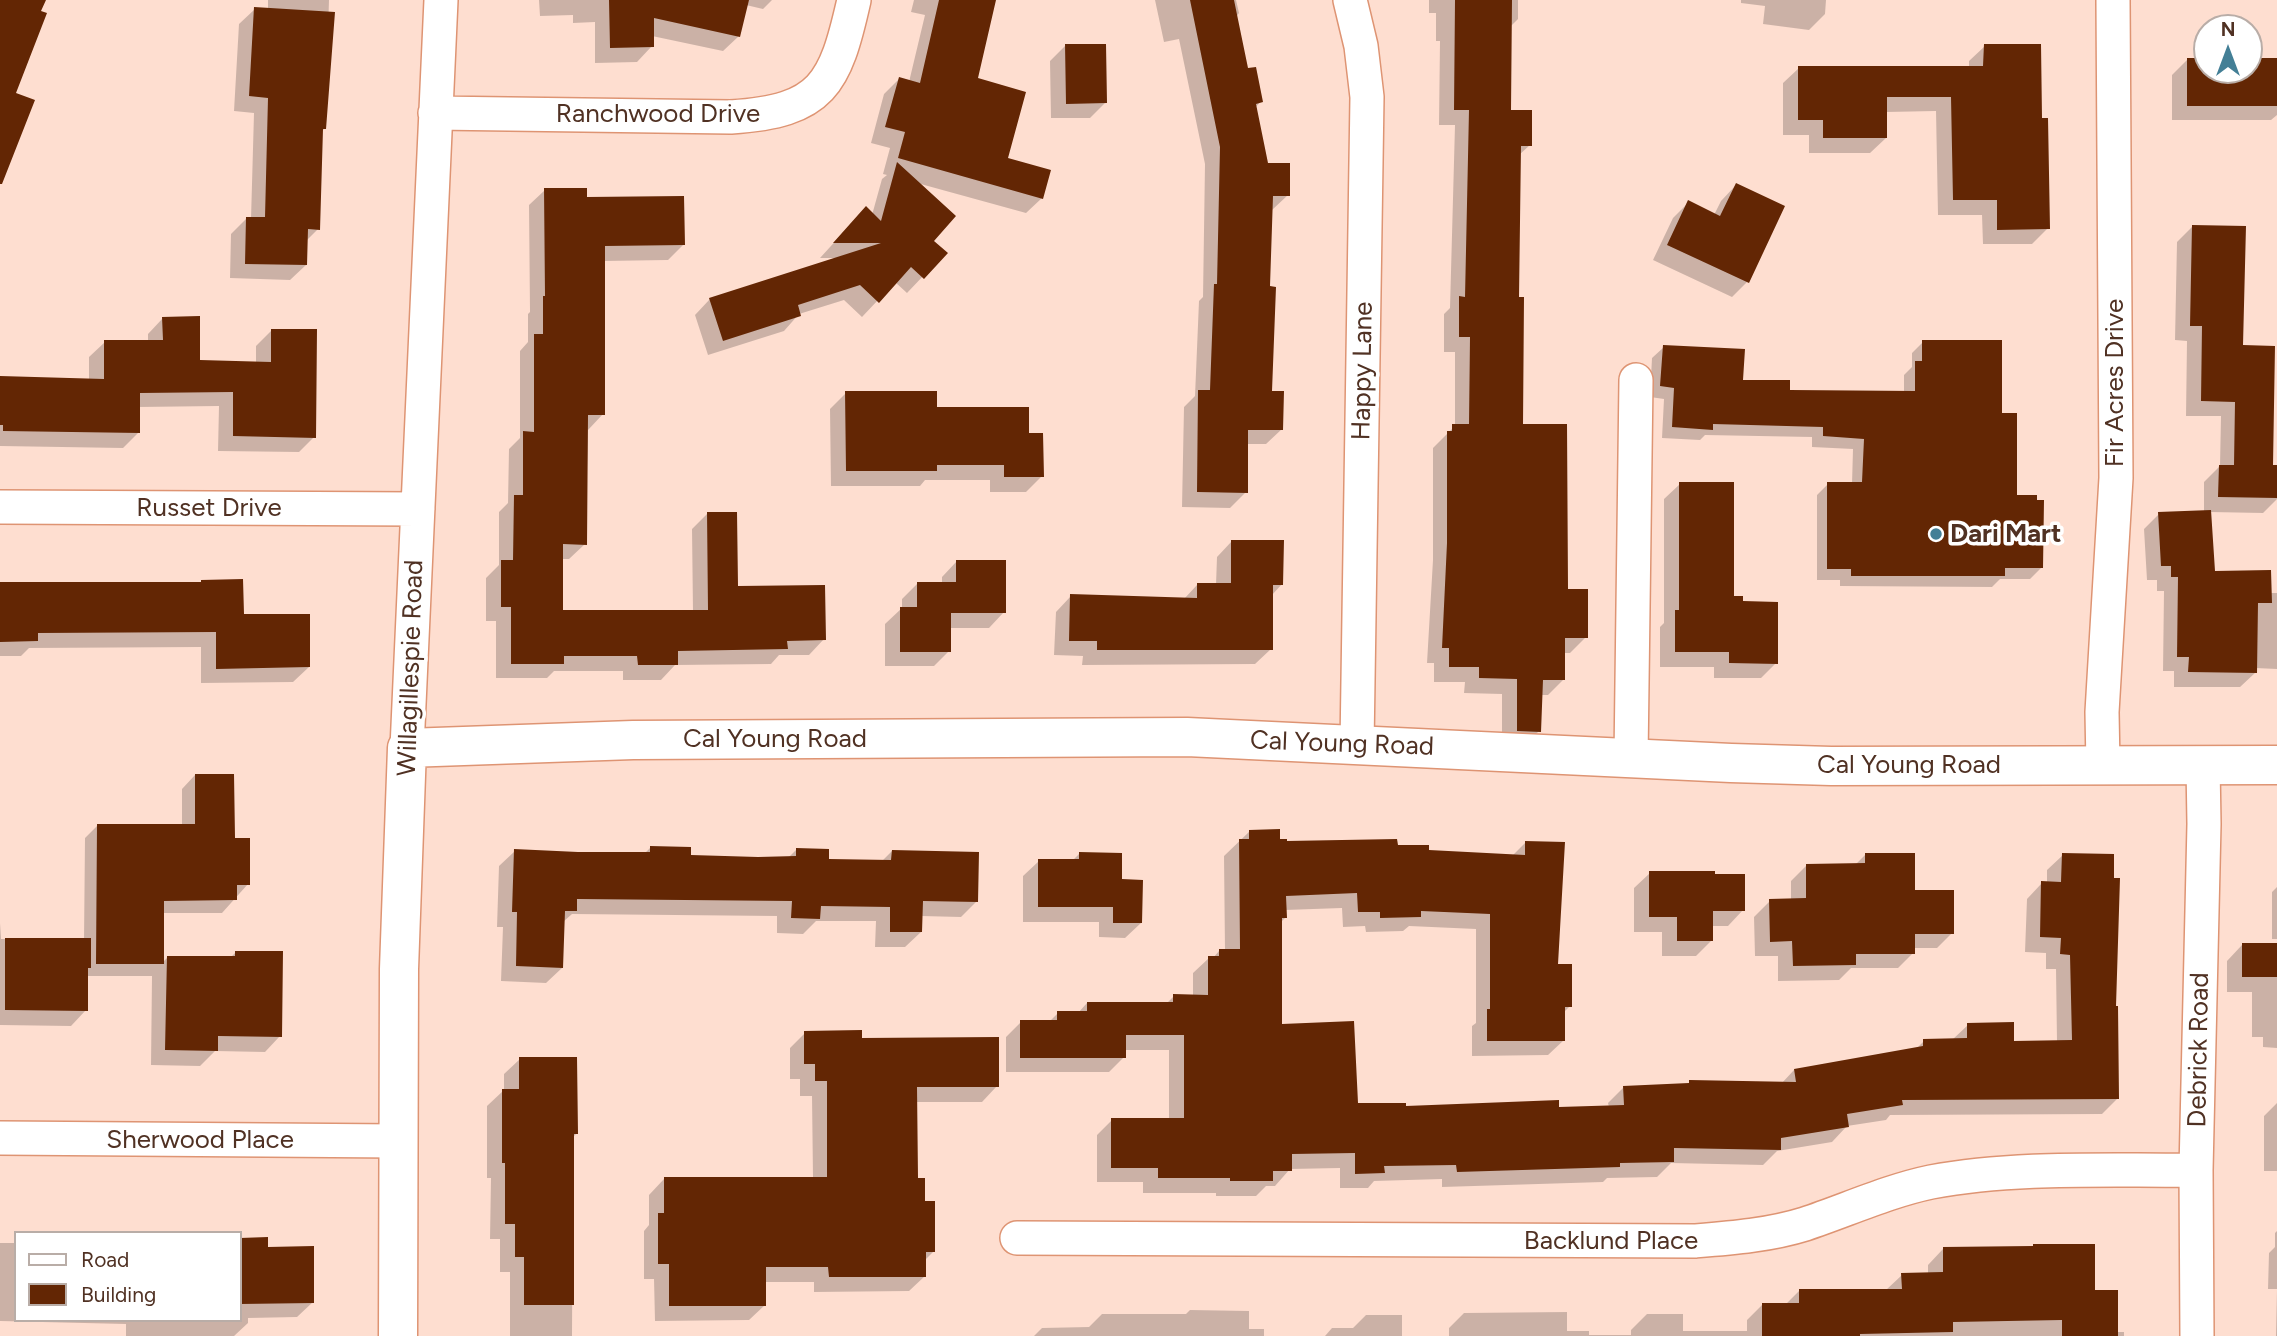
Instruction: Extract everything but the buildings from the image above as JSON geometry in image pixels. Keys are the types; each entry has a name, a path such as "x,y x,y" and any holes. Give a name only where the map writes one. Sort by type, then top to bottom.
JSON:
{"main road":[{"name":"Cal Young Road","path":"407,748 633,740 1187,737 1831,766 2277,765"},
{"name":"Willagillespie Road","path":"398,1336 399,969 407,748"}],"street":[{"name":"Willagillespie Road","path":"407,748 441,0"},
{"name":"Ranchwood Drive","path":"435,113 731,117 779,112 800,103 818,90 832,73 840,56 854,0"},
{"name":"Happy Lane","path":"1350,0 1362,46 1367,97 1357,744"},
{"name":"Fir Acres Drive","path":"2103,766 2103,700 2116,478 2113,0"},
{"path":"1631,758 1636,380"},
{"name":"Russet Drive","path":"0,508 418,509"},
{"name":"Debrick Road","path":"2197,1336 2196,1170 2203,765"},
{"name":"Sherwood Place","path":"0,1138 399,1141"},
{"name":"Backlund Place","path":"1017,1238 1695,1241 1801,1225 1902,1189 1956,1177 2011,1172 2196,1170"}],"place":[{"name":"Dari Mart","path":"1936,534"}]}
